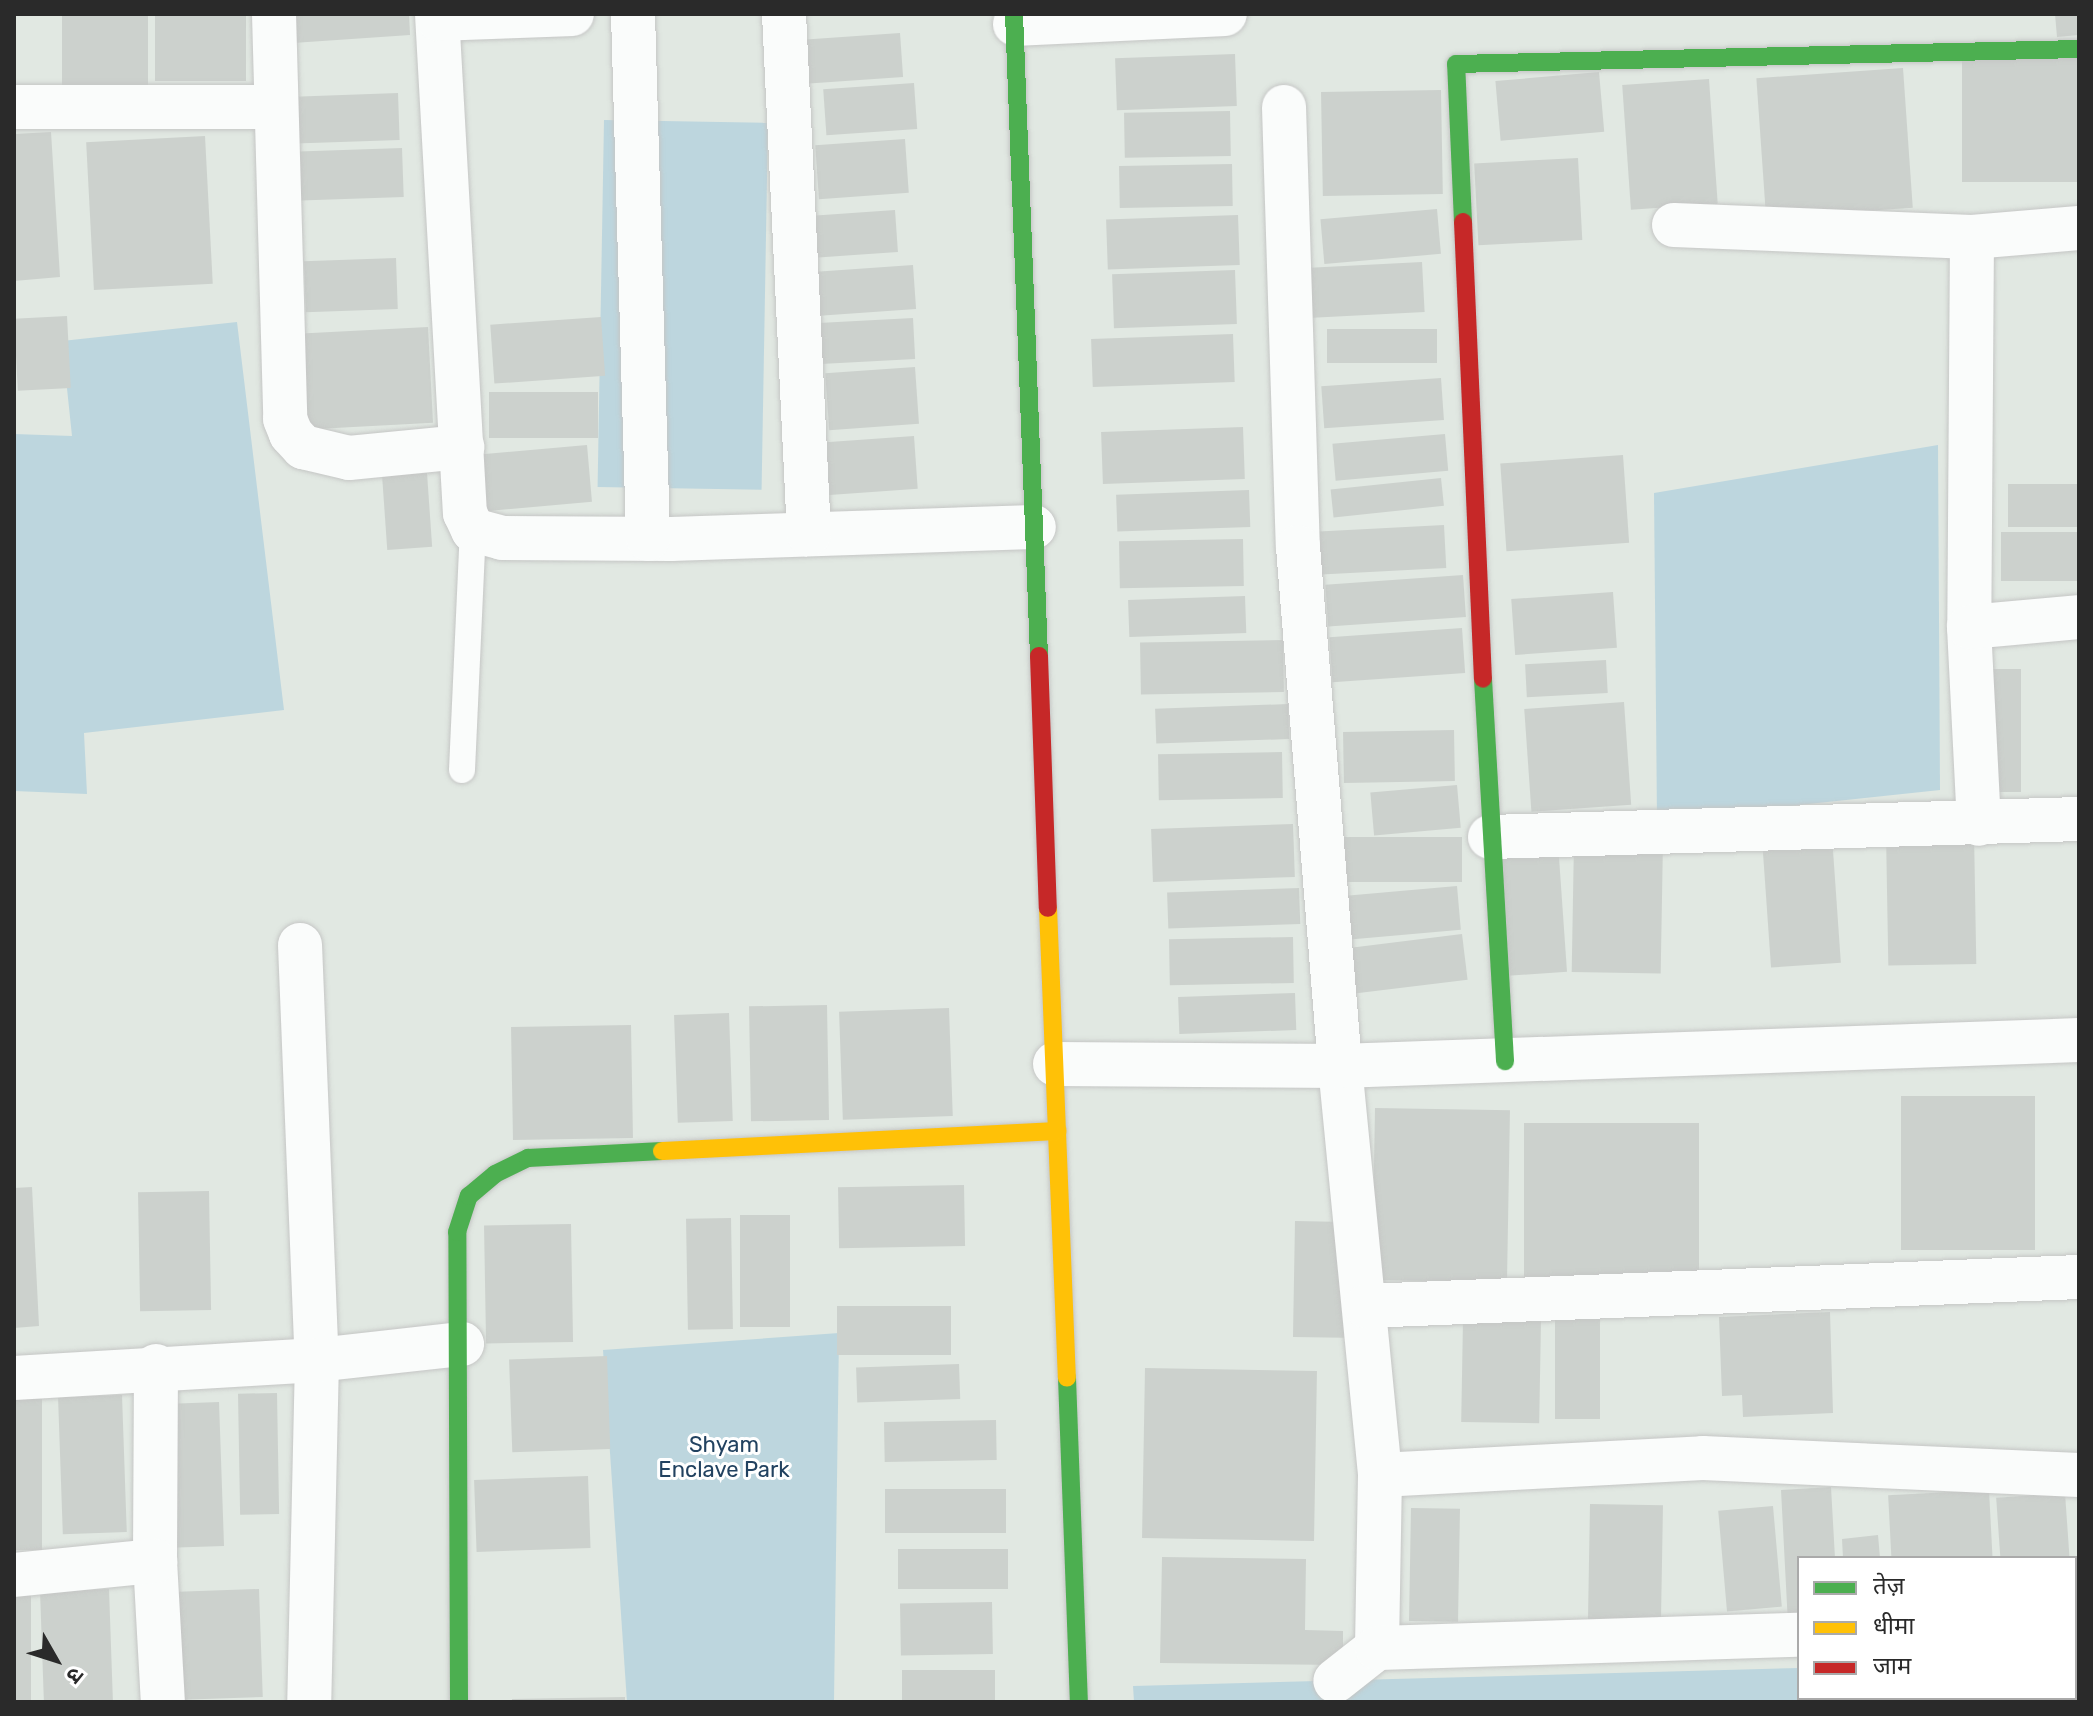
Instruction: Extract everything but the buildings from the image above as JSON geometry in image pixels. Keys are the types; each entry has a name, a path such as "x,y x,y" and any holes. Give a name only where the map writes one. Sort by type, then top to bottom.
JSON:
{"street":[{"path":"274,14 285,419 291,434 303,447 349,458 462,447"},
{"path":"572,14 438,17 465,513 473,530 502,538 648,539 1034,527"},
{"path":"633,14 648,539"},
{"path":"784,14 809,534"},
{"path":"1079,1702 1015,19 1225,14"},
{"path":"1505,1061 1490,837 1456,64 2079,49"},
{"path":"14,107 276,107"},
{"path":"1284,107 1298,547 1340,1066 1366,1306 1380,1475 1377,1648"},
{"path":"1674,225 1972,237 2079,228"},
{"path":"1972,237 1969,627 1979,824"},
{"path":"1969,627 2079,617"},
{"path":"1490,837 2079,819"},
{"path":"300,945 317,1360 309,1702"},
{"path":"1055,1064 1340,1066 2079,1040"},
{"path":"459,1702 462,1344 457,1232 469,1196 495,1174 528,1158 1057,1131"},
{"path":"1366,1306 2079,1277"},
{"path":"14,1378 156,1366 317,1360 462,1344"},
{"path":"156,1366 155,1561 163,1702"},
{"path":"1380,1475 1703,1458 2079,1475"},
{"path":"14,1575 155,1561"},
{"path":"1335,1681 1377,1648 1797,1635"}],"lane":[{"path":"462,770 473,530"}],"green space":[{"path":"604,120 768,123 762,490 598,487"},
{"path":"237,322 284,710 84,733 87,794 14,791 14,434 72,436 62,341"},
{"path":"1938,445 1940,790 1657,820 1654,493"},
{"name":"Shyam Enclave Park","path":"839,1333 834,1702 627,1702 603,1350"},
{"path":"1797,1668 1797,1700 2066,1702 1134,1702 1133,1686"}],"traffic: fast":[{"path":"1014,14 1039,656"},
{"path":"1463,222 1456,64 2079,49"},
{"path":"1483,679 1505,1061"},
{"path":"459,1702 457,1232 469,1196 495,1174 528,1158 662,1151"},
{"path":"1067,1378 1079,1702"}],"traffic: slow":[{"path":"1048,908 1067,1378"},
{"path":"662,1151 1057,1131"}],"traffic: jam":[{"path":"1463,222 1483,679"},
{"path":"1039,656 1048,908"}]}
